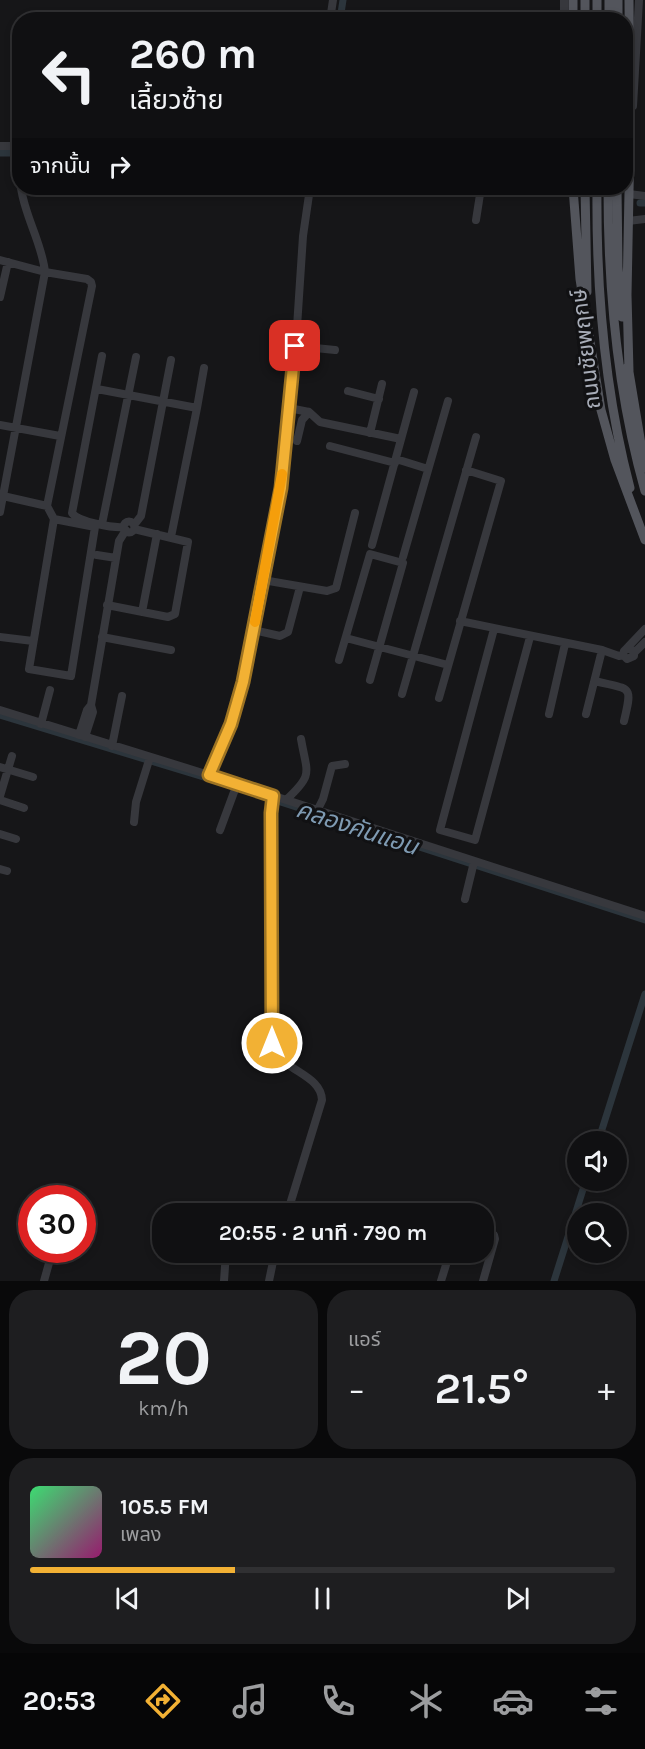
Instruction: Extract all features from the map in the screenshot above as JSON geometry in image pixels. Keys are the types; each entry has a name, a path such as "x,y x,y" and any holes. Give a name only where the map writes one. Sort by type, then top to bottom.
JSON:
{"main road":[{"path":"574,195 580,279 596,388 607,436 645,539"},
{"path":"585,195 585,263 590,345"},
{"name":"ถนนชัยพฤกษ์","path":"597,195 599,302 607,378 621,450 645,539"},
{"name":"ถนนชัยพฤกษ์","path":"608,195 610,285 615,345 625,407 645,491"},
{"path":"617,195 619,279 629,371 645,468"},
{"path":"629,195 627,296 629,371"}],"street":[{"path":"633,110 639,0"},
{"path":"0,512 45,272 24,195"},
{"path":"209,775 231,724 243,682 281,488 308,195"},
{"path":"476,220 480,195"},
{"path":"628,221 645,219"},
{"path":"0,297 4,261 45,272 87,279 92,286 47,506 54,519 29,669 71,676 95,527 54,519"},
{"path":"295,346 335,350"},
{"path":"102,356 72,513 77,519 188,542 175,614 168,617 108,605"},
{"path":"102,524 136,357"},
{"path":"82,736 93,712 91,705 119,541 141,516 171,360"},
{"path":"171,537 204,368"},
{"path":"370,433 382,384"},
{"path":"97,388 197,408"},
{"path":"348,391 379,399"},
{"path":"372,545 414,392"},
{"path":"403,556 448,401"},
{"path":"289,408 309,412 320,422 401,439"},
{"path":"297,441 302,420 309,412"},
{"path":"0,425 60,436"},
{"path":"402,694 476,437"},
{"path":"330,446 428,469"},
{"path":"439,698 501,482 466,470"},
{"path":"3,496 47,506"},
{"path":"263,580 327,591 336,588 355,513"},
{"path":"142,612 157,534"},
{"path":"339,660 370,554 404,563 370,680"},
{"path":"97,555 116,558"},
{"path":"253,630 280,636 288,632 300,587"},
{"path":"460,621 602,650 619,656 645,642"},
{"path":"494,629 440,830 475,840 530,637"},
{"path":"628,652 645,629"},
{"path":"0,637 33,641"},
{"path":"102,637 171,650"},
{"path":"346,638 448,665"},
{"path":"549,714 565,644"},
{"path":"586,714 602,650"},
{"path":"595,681 623,688 628,692 630,696 624,721"},
{"path":"41,724 50,690"},
{"path":"112,746 122,696"},
{"path":"0,710 645,916"},
{"path":"286,800 307,777 308,771 301,739"},
{"path":"12,756 4,768 0,798 24,808"},
{"path":"134,822 136,802 149,758"},
{"path":"317,811 323,800 332,766 345,764"},
{"path":"4,768 33,777"},
{"path":"220,830 236,786"},
{"path":"273,797 271,813 272,1043 279,1058 317,1085 322,1092 322,1100 290,1203"},
{"path":"0,834 16,839"},
{"path":"465,898 474,863"},
{"path":"44,1281 49,1263"},
{"path":"224,1281 225,1263"},
{"path":"269,1281 273,1263"},
{"path":"441,1281 447,1263"},
{"path":"483,1281 488,1263"}],"waterway":[{"path":"341,12 343,0"},
{"path":"0,153 12,153"},
{"path":"640,203 645,203"},
{"name":"คลองคันแอน","path":"0,715 210,779 645,920"},
{"path":"601,1131 645,994"},
{"path":"554,1281 583,1191"}],"slow traffic":[{"path":"255,622 282,474"}],"route":[{"path":"272,1043 271,813 273,796 209,775 231,724 243,682 281,488 295,346"}]}
